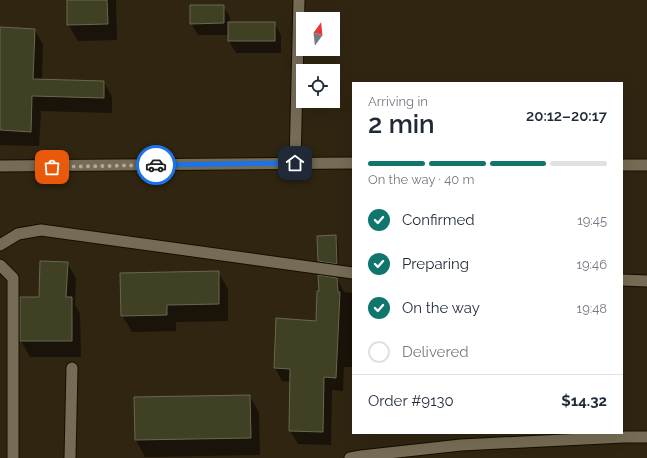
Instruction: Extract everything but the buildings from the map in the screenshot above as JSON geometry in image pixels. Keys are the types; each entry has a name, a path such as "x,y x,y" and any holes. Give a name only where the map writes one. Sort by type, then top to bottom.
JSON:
{"street":[{"path":"295,163 299,0"},
{"path":"0,166 352,163"},
{"path":"623,165 647,165"},
{"path":"0,245 18,234 42,230 328,271 352,273"},
{"path":"0,265 13,278 13,458"},
{"path":"623,280 647,281"},
{"path":"70,458 72,368"},
{"path":"350,458 460,446 647,437"}],"way so far":[{"path":"52,167 156,165"}],"route":[{"path":"156,165 295,163"}]}
